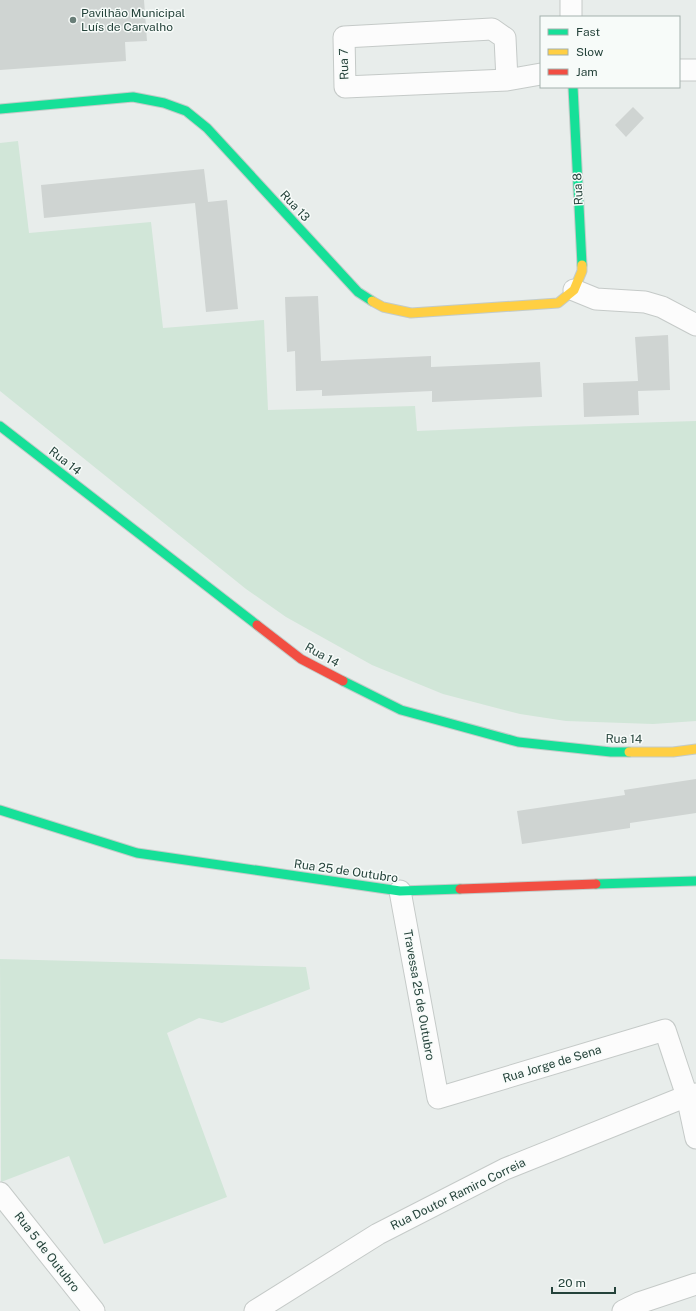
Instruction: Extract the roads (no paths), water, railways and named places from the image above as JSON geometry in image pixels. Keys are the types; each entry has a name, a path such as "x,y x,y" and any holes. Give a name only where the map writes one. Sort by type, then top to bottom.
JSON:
{"street":[{"path":"571,0 571,16"},
{"name":"Rua 7","path":"507,80 505,38 492,29 344,38 345,87 507,80 540,74"},
{"path":"680,70 696,70"},
{"name":"Rua 8","path":"573,88 582,271 574,290"},
{"name":"Rua 13","path":"0,109 133,97 164,103 186,111 207,128 358,292 383,307 411,313 558,303 574,290"},
{"path":"574,290 596,299 645,302 662,307 696,325"},
{"name":"Rua 14","path":"0,426 301,659 400,710 518,742 611,752 673,752 696,749"},
{"name":"Rua 25 de Outubro","path":"0,810 137,853 400,891 696,881"},
{"name":"Travessa 25 de Outubro","path":"400,891 438,1098"},
{"name":"Rua Jorge de Sena","path":"438,1098 665,1030 691,1095"},
{"path":"691,1095 696,1138"},
{"name":"Rua Doutor Ramiro Correia","path":"256,1311 378,1234 505,1169 691,1095"},
{"name":"Rua 5 de Outubro","path":"0,1192 94,1311"},
{"path":"623,1311 639,1303 696,1284"}],"place":[{"name":"Pavilhão Municipal Luís de Carvalho","path":"73,20"}]}
